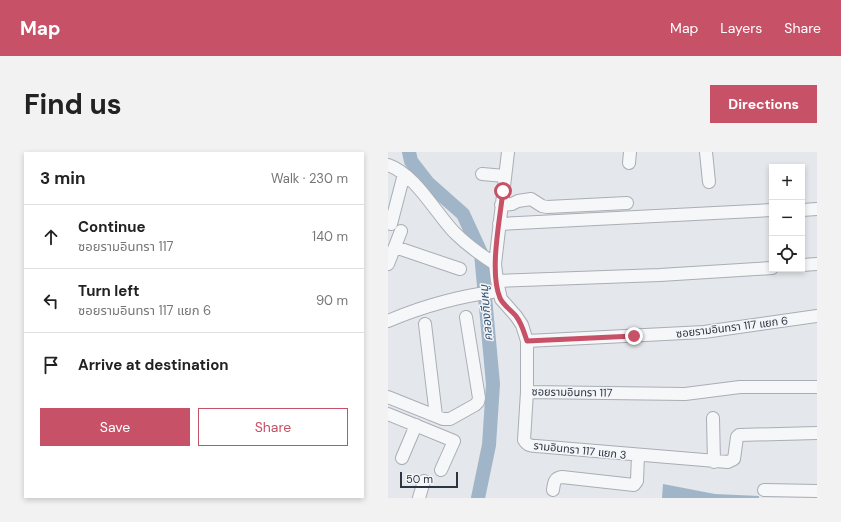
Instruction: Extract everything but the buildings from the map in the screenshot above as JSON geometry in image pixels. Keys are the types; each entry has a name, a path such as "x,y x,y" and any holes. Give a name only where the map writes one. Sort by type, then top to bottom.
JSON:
{"street":[{"name":"ซอยรามอินทรา 117","path":"508,152 502,205 491,261 494,288 522,325 527,341 527,392 685,394 740,387 817,387"},
{"path":"706,152 708,182"},
{"path":"388,165 395,167 404,174 416,186 455,233 491,261"},
{"path":"391,224 404,174"},
{"path":"482,174 505,176"},
{"path":"502,205 531,199 542,206 627,203"},
{"path":"805,210 817,209"},
{"path":"499,224 769,210"},
{"path":"388,264 402,231"},
{"path":"395,247 460,269"},
{"path":"805,265 817,264"},
{"path":"388,321 439,303 466,297 494,288 769,268"},
{"name":"ซอยรามอินทรา 117 แยก 6","path":"527,341 704,332 817,316"},
{"path":"388,397 443,419 450,419 471,408 478,402 479,398 466,317"},
{"path":"425,324 436,416"},
{"name":"รามอินทรา 117 แยก 3","path":"527,392 524,440 525,443 530,446 728,462 734,459 737,437 739,435 817,433"},
{"path":"388,414 454,441 441,470"},
{"path":"713,418 714,462"},
{"path":"402,458 416,425"},
{"path":"552,490 555,480 562,476 634,485 637,481 638,455"},
{"path":"419,498 424,481"},
{"path":"764,490 817,491"}],"water":[{"path":"663,484 715,494 759,496 759,498 662,498"}],"waterway":[{"name":"คลองกีบหมู","path":"409,152 411,161 428,183 463,214 481,253 493,384 489,445 478,498"}],"route":[{"path":"503,191 495,264 498,291 505,305 516,316 522,325 527,341 634,336"}]}
